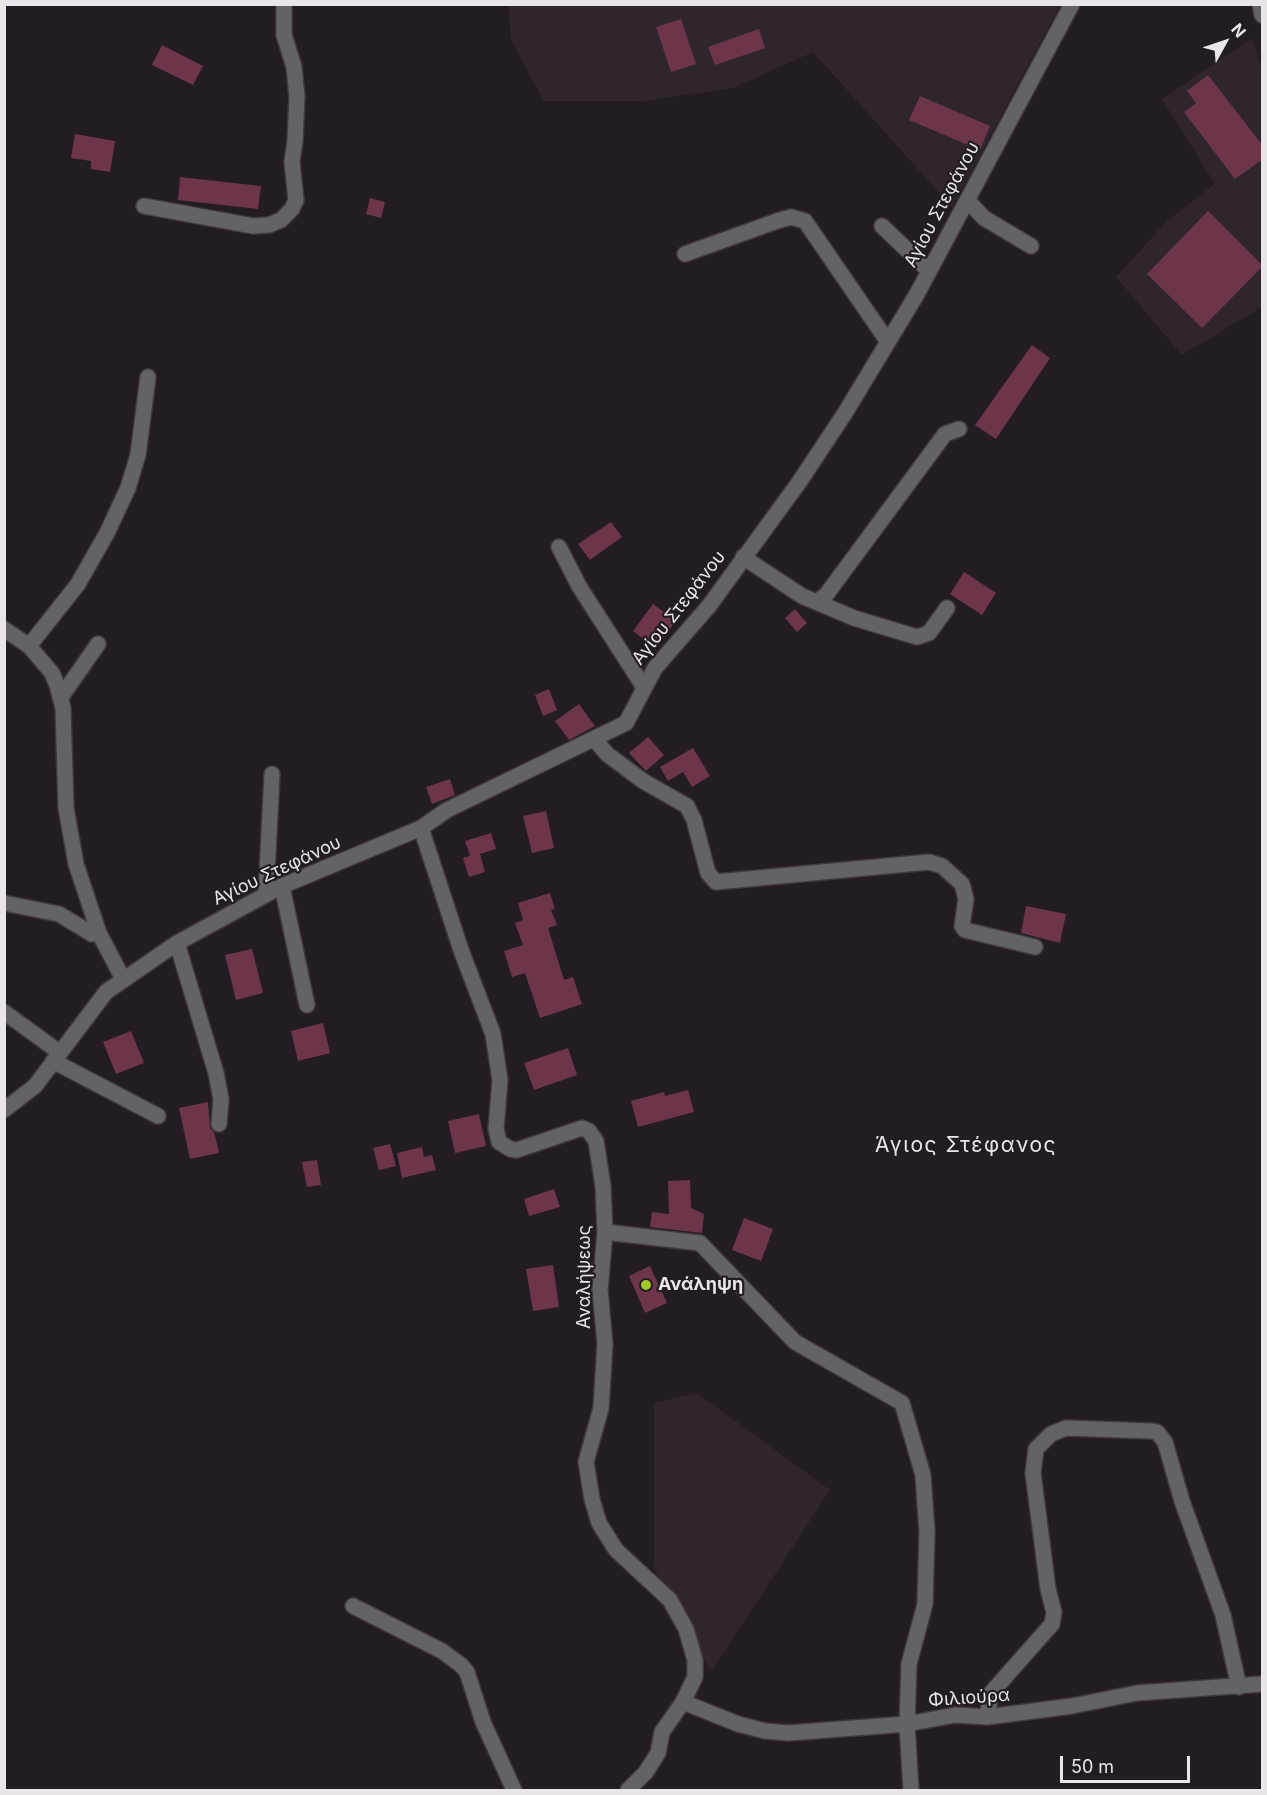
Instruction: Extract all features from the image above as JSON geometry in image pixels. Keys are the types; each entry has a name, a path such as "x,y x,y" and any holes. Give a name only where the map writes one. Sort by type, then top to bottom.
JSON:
{"street":[{"path":"144,207 253,226 269,225 281,220 292,209 296,200 292,162 296,136 297,97 294,67 284,30 284,4"},
{"name":"Αγίου Στεφάνου","path":"4,1110 29,1093 98,999 123,979 177,943 282,886 422,828 447,810 626,723 655,668 709,606 813,462 888,342 968,201 1072,4"},
{"path":"1260,4 1263,15"},
{"path":"968,201 984,218 1031,246"},
{"path":"685,254 791,217 805,221 888,342"},
{"path":"882,226 929,271"},
{"path":"29,646 78,584 107,533 128,488 138,455 148,377"},
{"path":"818,601 826,595 945,434 960,429"},
{"path":"559,547 579,586 644,686"},
{"path":"743,557 802,596 854,618 917,637 929,633 947,608"},
{"path":"4,629 29,646 52,673 61,698 69,833 86,898 99,933 123,979"},
{"path":"61,698 98,644"},
{"path":"595,740 607,754 643,781 687,806 694,820 708,873 716,882 732,883 914,861 929,862 942,866 962,884 966,899 962,926 965,930 1035,947"},
{"path":"266,894 272,774"},
{"name":"Αναλήψεως","path":"422,828 493,1034 500,1080 497,1138 505,1147 517,1150 575,1129 589,1131 596,1141 603,1176 605,1232 600,1290 605,1374 601,1408 587,1452 588,1481 599,1523 608,1538 626,1562 662,1590 686,1629 692,1644 695,1677 683,1702 662,1732 658,1753 628,1791"},
{"path":"282,886 307,1005"},
{"path":"4,903 59,914 92,934 99,933"},
{"path":"177,943 216,1073 220,1099 219,1124"},
{"path":"4,1012 56,1056 158,1116"},
{"path":"605,1232 700,1243 795,1342 902,1403 923,1475 927,1532 925,1604 910,1658 907,1724 911,1791"},
{"path":"987,1717 990,1693 1052,1624 1054,1612 1048,1595 1033,1473 1036,1449 1051,1434 1066,1428 1151,1431 1158,1432 1165,1442 1182,1501 1223,1615 1239,1687"},
{"path":"353,1606 442,1651 461,1665 467,1672 486,1729 514,1791"},
{"name":"Φιλιούρα","path":"683,1702 765,1731 788,1733 907,1724 955,1715 987,1717 1072,1706 1137,1693 1263,1684"}],"shaded area":[{"path":"508,4 1060,5 952,207 813,52 733,88 644,101 544,101 511,40"},
{"path":"1252,38 1262,69 1262,307 1182,355 1116,277 1168,220 1215,184 1162,99"},
{"path":"697,1393 830,1490 711,1672 654,1568 654,1403"}],"building":[{"path":"681,19 696,64 671,72 656,27"},
{"path":"759,29 765,48 715,65 708,47"},
{"path":"162,45 203,66 193,85 152,65"},
{"path":"1208,75 1263,146 1263,159 1235,179 1184,112 1196,103 1187,91"},
{"path":"920,96 990,126 980,150 909,120"},
{"path":"75,134 115,141 110,172 91,169 91,161 71,158"},
{"path":"180,177 261,186 258,209 178,200"},
{"path":"370,198 385,202 381,218 366,214"},
{"path":"1208,211 1263,266 1202,328 1147,274"},
{"path":"1032,345 1050,358 996,439 975,425"},
{"path":"611,522 622,537 590,560 578,544"},
{"path":"964,572 996,593 982,615 950,594"},
{"path":"653,604 676,621 655,648 633,631"},
{"path":"795,609 807,623 797,632 785,618"},
{"path":"549,689 557,710 543,716 535,695"},
{"path":"579,704 595,726 569,740 555,721"},
{"path":"648,737 664,755 646,771 629,753"},
{"path":"693,748 710,776 692,787 683,772 668,781 660,767"},
{"path":"450,779 455,795 432,804 426,787"},
{"path":"546,811 554,848 532,853 523,816"},
{"path":"491,833 496,849 480,854 485,872 469,877 463,858 470,856 465,841"},
{"path":"550,893 555,909 551,910 557,925 548,928 564,980 573,977 582,1004 540,1018 525,973 512,977 504,951 523,945 515,923 523,920 518,903"},
{"path":"1026,906 1066,914 1060,943 1021,933"},
{"path":"252,949 263,993 236,1000 225,955"},
{"path":"323,1023 330,1053 298,1061 291,1031"},
{"path":"131,1031 144,1063 116,1074 103,1042"},
{"path":"568,1048 577,1075 534,1090 524,1063"},
{"path":"688,1090 694,1112 638,1127 631,1101 664,1092 665,1096"},
{"path":"208,1102 210,1128 214,1132 219,1153 190,1159 179,1108"},
{"path":"479,1114 486,1146 455,1153 448,1121"},
{"path":"390,1144 396,1166 379,1170 373,1148"},
{"path":"422,1147 424,1157 432,1155 436,1170 402,1178 397,1153"},
{"path":"317,1160 321,1185 307,1187 302,1162"},
{"path":"690,1180 691,1208 704,1214 702,1233 650,1227 652,1212 669,1214 668,1181"},
{"path":"554,1189 560,1207 529,1216 524,1199"},
{"path":"744,1218 773,1229 761,1261 732,1250"},
{"path":"553,1265 559,1307 533,1311 526,1269"},
{"path":"650,1266 667,1303 645,1313 629,1276"}],"place":[{"name":"Ανάληψη","path":"646,1285"}],"district":[{"name":"Άγιος Στέφανος","path":"966,1146"}]}
